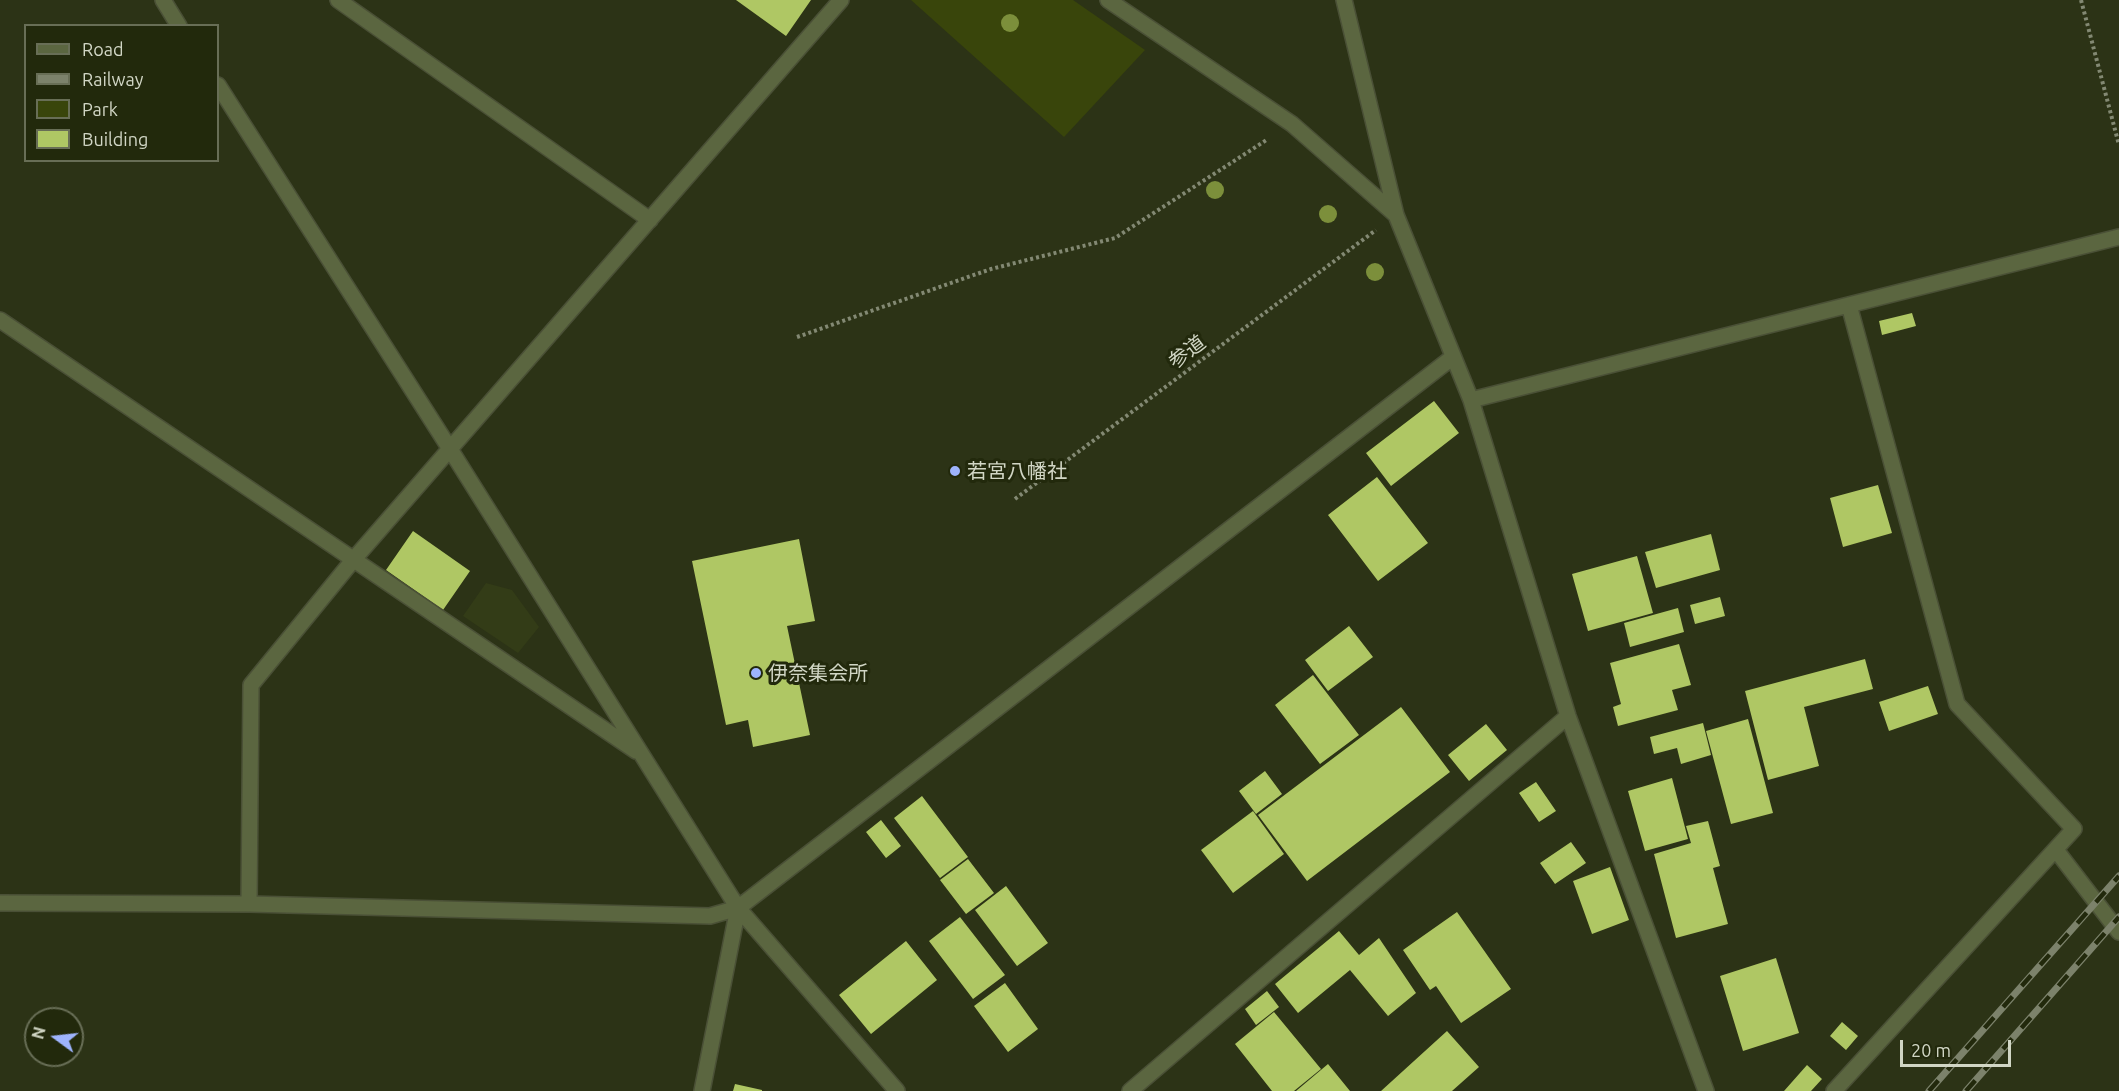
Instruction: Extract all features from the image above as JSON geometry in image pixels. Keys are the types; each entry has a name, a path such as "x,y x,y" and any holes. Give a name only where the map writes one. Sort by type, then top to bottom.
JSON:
{"street":[{"path":"163,0 178,24"},
{"path":"338,0 650,220"},
{"path":"249,904 251,685 354,559 841,0"},
{"path":"1108,0 1292,124 1396,216"},
{"path":"1344,0 1396,216 1471,400 1568,716 1706,1091"},
{"path":"219,87 738,908 897,1091"},
{"path":"1471,400 2119,237"},
{"path":"1834,1091 2074,829 1957,704 1849,305"},
{"path":"0,320 642,755"},
{"path":"0,903 249,904 710,916 738,908 1453,357"},
{"path":"1130,1091 1568,716"},
{"path":"2056,850 2119,932"},
{"path":"702,1091 738,908"}],"path":[{"path":"2082,0 2119,145"},
{"path":"797,337 991,269 1115,238 1292,124"},
{"name":"参道","path":"1015,499 1377,230"}],"shaded area":[{"path":"486,583 512,590 539,627 518,653 463,616"}],"green space":[{"path":"911,0 1073,0 1145,50 1064,137"}],"building":[{"path":"736,0 811,0 786,36"},
{"path":"1912,313 1916,326 1882,335 1879,321"},
{"path":"1434,401 1459,433 1391,486 1366,453"},
{"path":"1377,477 1428,543 1378,581 1328,515"},
{"path":"1878,485 1892,533 1843,547 1830,498"},
{"path":"413,531 470,571 443,610 386,570"},
{"path":"1711,534 1720,570 1656,588 1645,552"},
{"name":"伊奈集会所","path":"799,539 815,621 787,626 810,735 753,747 748,720 726,725 692,561"},
{"path":"1637,556 1653,613 1588,631 1572,574"},
{"path":"1720,597 1725,616 1695,624 1690,605"},
{"path":"1678,608 1684,632 1630,647 1624,623"},
{"path":"1349,626 1373,657 1328,691 1305,660"},
{"path":"1679,644 1691,685 1672,690 1678,710 1618,726 1613,707 1621,704 1610,663"},
{"path":"1865,659 1873,689 1804,707 1819,766 1768,780 1745,691"},
{"path":"1313,675 1359,735 1320,764 1275,705"},
{"path":"1928,686 1938,714 1889,731 1879,702"},
{"path":"1401,707 1450,772 1307,881 1258,815"},
{"path":"1748,719 1773,813 1731,824 1706,731"},
{"path":"1703,723 1711,755 1681,764 1677,748 1654,754 1650,737"},
{"path":"1486,724 1507,750 1469,781 1448,755"},
{"path":"1265,771 1282,794 1256,814 1239,791"},
{"path":"1672,778 1688,839 1645,851 1628,791"},
{"path":"1536,782 1556,811 1539,822 1519,793"},
{"path":"922,796 968,857 940,878 894,818"},
{"path":"1253,811 1284,854 1233,893 1201,850"},
{"path":"881,820 901,846 886,858 866,832"},
{"path":"1708,821 1720,866 1713,868 1728,924 1676,938 1654,854 1691,843 1686,826"},
{"path":"1571,842 1586,863 1555,884 1540,863"},
{"path":"968,859 994,893 966,914 940,880"},
{"path":"1610,867 1629,920 1592,934 1573,881"},
{"path":"1006,886 1048,943 1017,966 975,910"},
{"path":"1457,912 1511,989 1461,1023 1436,986 1430,990 1403,950"},
{"path":"960,917 1005,975 973,999 929,941"},
{"path":"1339,931 1359,955 1379,938 1416,993 1388,1016 1350,970 1298,1013 1275,984"},
{"path":"906,941 937,980 871,1034 839,995"},
{"path":"1776,958 1799,1033 1743,1051 1720,976"},
{"path":"1005,983 1038,1029 1008,1052 974,1006"},
{"path":"1267,991 1279,1007 1256,1025 1245,1009"},
{"path":"1274,1012 1321,1069 1294,1091 1272,1091 1235,1044"},
{"path":"1842,1022 1858,1036 1846,1050 1830,1036"},
{"path":"1447,1031 1479,1067 1452,1091 1381,1091"},
{"path":"1328,1064 1350,1091 1296,1091"},
{"path":"1807,1065 1822,1079 1811,1091 1784,1091"},
{"path":"735,1084 762,1090 762,1091 733,1091"}],"railway":[{"path":"1929,1091 2119,876"},
{"path":"1966,1091 2119,917"}],"place":[{"name":"若宮八幡社","path":"955,471"},
{"name":"伊奈集会所","path":"756,673"}]}
